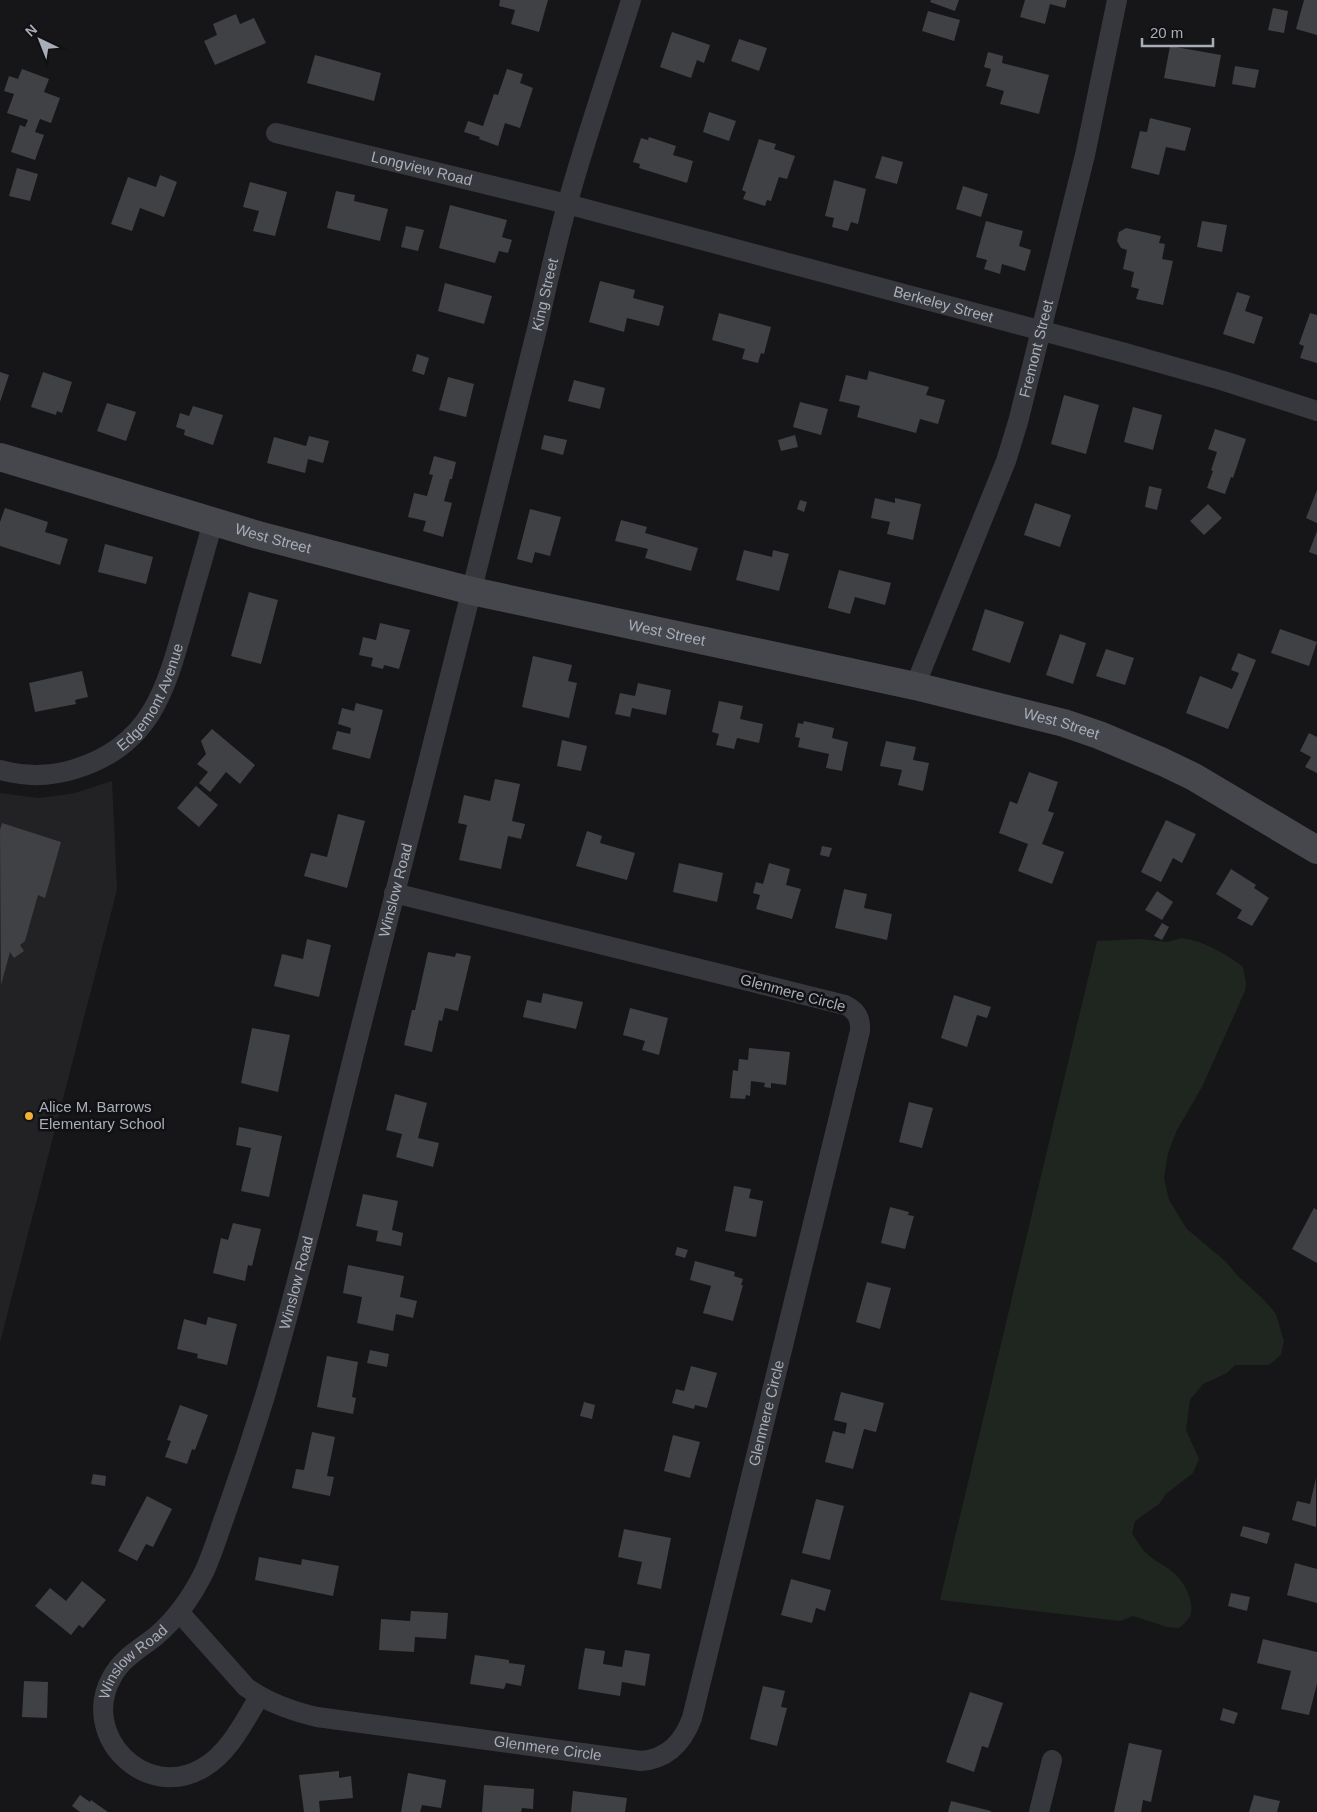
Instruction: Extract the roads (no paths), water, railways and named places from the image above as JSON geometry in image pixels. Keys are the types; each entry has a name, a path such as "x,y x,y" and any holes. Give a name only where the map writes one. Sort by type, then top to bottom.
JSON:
{"main road":[{"name":"West Street","path":"0,457 258,535 472,591 916,686 1064,723 1133,749 1194,777 1317,850"}],"street":[{"name":"King Street","path":"472,591 567,204 631,0"},
{"name":"Fremont Street","path":"916,686 1006,460 1018,422 1085,155 1117,0"},
{"name":"Longview Road","path":"276,133 567,204"},
{"name":"Berkeley Street","path":"567,204 1191,372 1317,411"},
{"name":"Edgemont Avenue","path":"0,770 12,774 51,775 84,766 114,750 142,726 156,704 170,675 213,522"},
{"name":"Winslow Road","path":"259,1697 234,1738 219,1756 206,1767 180,1777 148,1774 136,1768 116,1750 108,1736 104,1723 103,1713 106,1689 118,1667 180,1612 202,1576 252,1440 274,1364 472,591"},
{"name":"Glenmere Circle","path":"180,1612 235,1676 259,1697 293,1712 317,1717 626,1760 649,1761 661,1757 676,1746 686,1733 692,1718 861,1023 858,1015 845,1005 394,893"},
{"path":"1039,1812 1052,1760"}],"place":[{"name":"Alice M. Barrows Elementary School","path":"29,1116"}]}
